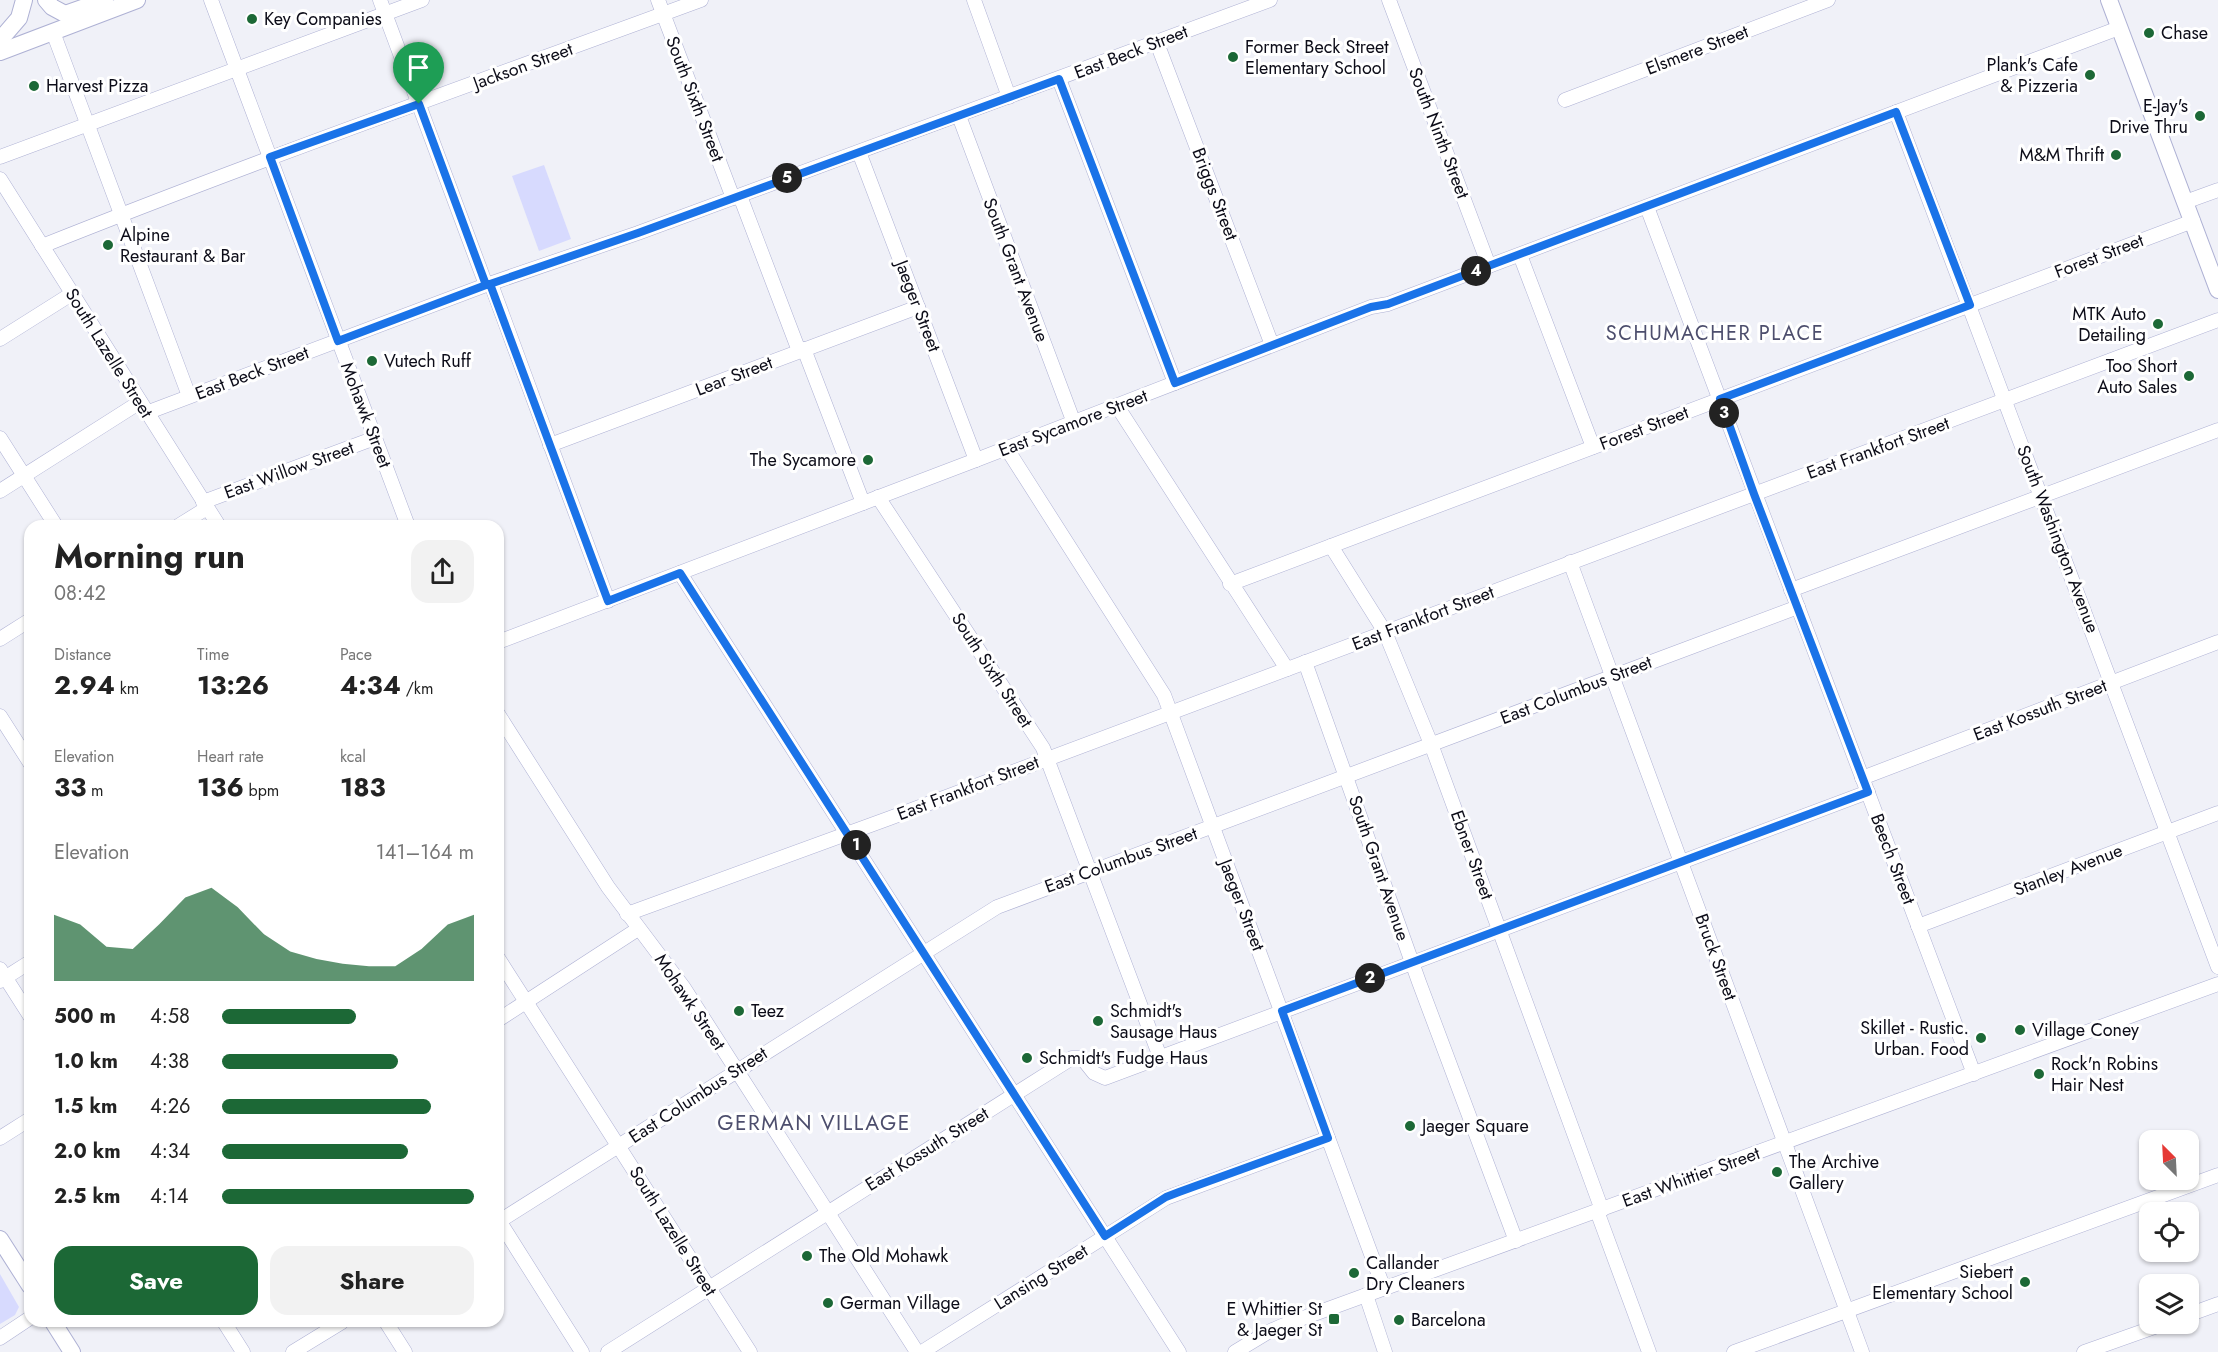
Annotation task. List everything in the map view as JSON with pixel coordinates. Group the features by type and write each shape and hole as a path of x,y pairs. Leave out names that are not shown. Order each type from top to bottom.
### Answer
{"main road":[{"path":"0,42 19,18 24,0"},
{"path":"46,0 52,7 65,14 105,0"},
{"path":"0,52 137,0"},
{"path":"2109,0 2218,290"},
{"path":"0,42 51,33"},
{"path":"0,1239 24,1277"},
{"path":"56,1327 72,1352"}],"street":[{"name":"Mohawk Street","path":"211,0 406,520"},
{"path":"0,157 237,68 383,7 422,0"},
{"name":"South Sixth Street","path":"658,0 736,197 802,350 863,503"},
{"name":"Jackson Street","path":"42,246 270,157 700,0"},
{"path":"974,0 1009,97"},
{"name":"East Beck Street","path":"0,491 143,408 189,396 488,284 628,237 1270,0"},
{"name":"South Ninth Street","path":"1389,0 1489,266"},
{"name":"Elsmere Street","path":"1565,100 1828,0"},
{"path":"383,7 608,601"},
{"name":"East Sycamore Street","path":"504,640 1007,449 1371,307 1388,304 1520,255 2119,28"},
{"path":"51,33 88,124 189,396"},
{"name":"Briggs Street","path":"1157,42 1272,345"},
{"path":"1059,79 1175,383"},
{"name":"South Washington Avenue","path":"1896,112 2218,967"},
{"name":"South Grant Avenue","path":"959,116 1074,423"},
{"name":"Jaeger Street","path":"860,152 976,460"},
{"name":"South Lazelle Street","path":"2,186 215,520"},
{"path":"2185,202 2218,190"},
{"name":"Beech Street","path":"1647,207 1974,1074"},
{"name":"Forest Street","path":"1230,584 2193,221"},
{"path":"1520,255 1593,447"},
{"path":"0,339 72,293"},
{"name":"Lear Street","path":"550,445 918,308"},
{"name":"East Frankfort Street","path":"627,914 2218,320"},
{"path":"1117,406 1287,669"},
{"path":"1791,590 2218,430"},
{"path":"0,438 52,520"},
{"name":"East Willow Street","path":"186,520 205,505 375,438"},
{"name":"Jaeger Street","path":"1007,449 1164,695 1384,1289"},
{"name":"South Sixth Street","path":"878,497 1043,748 1160,1057"},
{"name":"Ebner Street","path":"1331,546 1385,632 1431,744 1649,1352"},
{"name":"Bruck Street","path":"1570,562 1613,676 1648,779 1786,1143 1862,1352"},
{"path":"680,573 1179,1352"},
{"name":"East Columbus Street","path":"504,1217 997,906 1798,607"},
{"path":"0,639 24,624"},
{"name":"East Kossuth Street","path":"1862,778 2218,642"},
{"name":"South Grant Avenue","path":"1305,662 1412,963 1516,1241"},
{"path":"0,716 24,754"},
{"name":"Mohawk Street","path":"504,723 627,914 684,988 916,1352"},
{"name":"East Kossuth Street","path":"608,1352 1072,1058 1082,1058 1094,1073 1105,1078 1868,792"},
{"name":"Stanley Avenue","path":"1918,926 2218,813"},
{"path":"504,1016 638,929"},
{"path":"24,965 2,976 24,1007"},
{"name":"South Lazelle Street","path":"504,967 750,1352"},
{"name":"East Whittier Street","path":"1235,1352 1268,1332 1366,1295 2218,984"},
{"path":"0,1138 24,1123"},
{"name":"Lansing Street","path":"922,1352 1166,1197 1328,1138"},
{"path":"1734,1352 2218,1175"},
{"path":"504,1230 582,1352"},
{"path":"1366,1295 1385,1352"},
{"path":"2199,1311 2218,1304"},
{"path":"0,1338 24,1322"},
{"path":"227,1327 243,1352"},
{"path":"293,1352 334,1327"},
{"path":"389,1327 405,1352"},
{"path":"2085,1352 2139,1333"}],"shaded area":[{"path":"544,165 571,239 539,251 512,176"},
{"path":"0,1274 19,1307 15,1315 0,1324"}],"place":[{"name":"Key Companies","path":"252,19"},
{"name":"Chase","path":"2149,33"},
{"name":"Former Beck Street Elementary School","path":"1233,57"},
{"name":"Plank's Cafe & Pizzeria","path":"2090,75"},
{"name":"Harvest Pizza","path":"34,86"},
{"name":"E-Jay's Drive Thru","path":"2200,116"},
{"name":"M&M Thrift","path":"2116,155"},
{"name":"Alpine Restaurant & Bar","path":"108,245"},
{"name":"MTK Auto Detailing","path":"2158,324"},
{"name":"Vutech Ruff","path":"372,361"},
{"name":"Too Short Auto Sales","path":"2189,376"},
{"name":"The Sycamore","path":"868,460"},
{"name":"Teez","path":"739,1011"},
{"name":"Schmidt's Sausage Haus","path":"1098,1021"},
{"name":"Village Coney","path":"2020,1030"},
{"name":"Skillet - Rustic. Urban. Food","path":"1981,1038"},
{"name":"Schmidt's Fudge Haus","path":"1027,1058"},
{"name":"Rock'n Robins Hair Nest","path":"2039,1074"},
{"name":"Jaeger Square","path":"1410,1126"},
{"name":"The Archive Gallery","path":"1777,1172"},
{"name":"The Old Mohawk","path":"807,1256"},
{"name":"Callander Dry Cleaners","path":"1354,1273"},
{"name":"Siebert Elementary School","path":"2025,1282"},
{"name":"German Village","path":"828,1303"},
{"name":"E Whittier St & Jaeger St","path":"1334,1319"},
{"name":"Barcelona","path":"1399,1320"}],"district":[{"name":"SCHUMACHER PLACE","path":"1715,333"},
{"name":"GERMAN VILLAGE","path":"814,1123"}],"route":[{"path":"419,104 270,157 338,341 486,285 638,233 1059,79 1175,383 1371,307 1388,304 1896,112 1970,305 1720,399 1868,792 1282,1011 1328,1138 1166,1197 1105,1236 680,573 608,601 490,284 486,285 419,104"}]}
